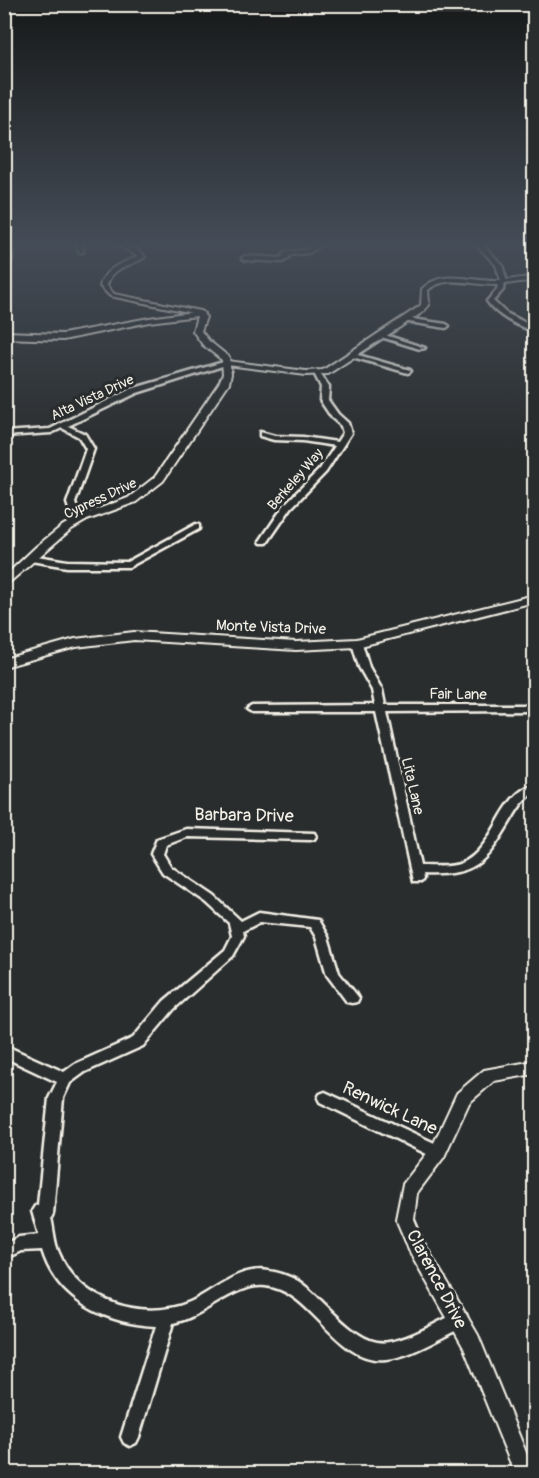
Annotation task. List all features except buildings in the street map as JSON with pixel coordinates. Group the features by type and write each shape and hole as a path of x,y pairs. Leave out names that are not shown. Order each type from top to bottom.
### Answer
{"main road":[{"path":"4,335 63,337 193,314"},
{"path":"200,314 202,317 197,331 206,343 228,363"},
{"name":"Cypress Drive","path":"4,584 50,539 83,518 132,500 159,479 224,383 228,363"},
{"name":"Monte Vista Drive","path":"4,663 75,644 134,636 296,646 357,644 534,599"}],"street":[{"path":"228,363 317,373 326,372 413,314"},
{"path":"504,314 534,329"},
{"path":"405,320 446,326"},
{"path":"380,335 422,348"},
{"path":"351,355 408,371"},
{"name":"Alta Vista Drive","path":"4,434 42,433 65,427 87,412 134,391 228,363"},
{"name":"Berkeley Way","path":"264,542 288,506 323,470 347,433 345,425 335,416 324,400 325,387 317,373"},
{"path":"65,427 82,436 90,449 71,503 83,518"},
{"path":"263,434 274,438 303,439 340,445"},
{"path":"31,558 67,564 123,565 196,527"},
{"name":"Lita Lane","path":"357,644 364,668 377,690 416,874 449,871 469,865 491,845 520,796 534,789"},
{"path":"252,709 357,711 381,708"},
{"name":"Fair Lane","path":"381,708 534,708"},
{"name":"Barbara Drive","path":"238,928 236,921 210,899 167,870 157,854 161,842 186,833 310,836"},
{"path":"352,998 333,975 322,936 314,923 259,917 238,928 238,936 230,953 169,1005 138,1042 80,1068 65,1079 56,1098 45,1214 40,1211 47,1226 48,1242 53,1258 66,1281 87,1301 101,1309 140,1317 167,1318 195,1309 237,1283 263,1277 279,1280 294,1288 360,1346 386,1352 459,1320"},
{"path":"4,1050 65,1079"},
{"name":"Clarence Drive","path":"525,1473 471,1342 417,1248 405,1219 409,1190 438,1152 463,1098 490,1076 534,1068"},
{"name":"Renwick Lane","path":"325,1098 438,1152"},
{"path":"4,1252 19,1244 48,1242"},
{"path":"130,1437 167,1318"}]}
